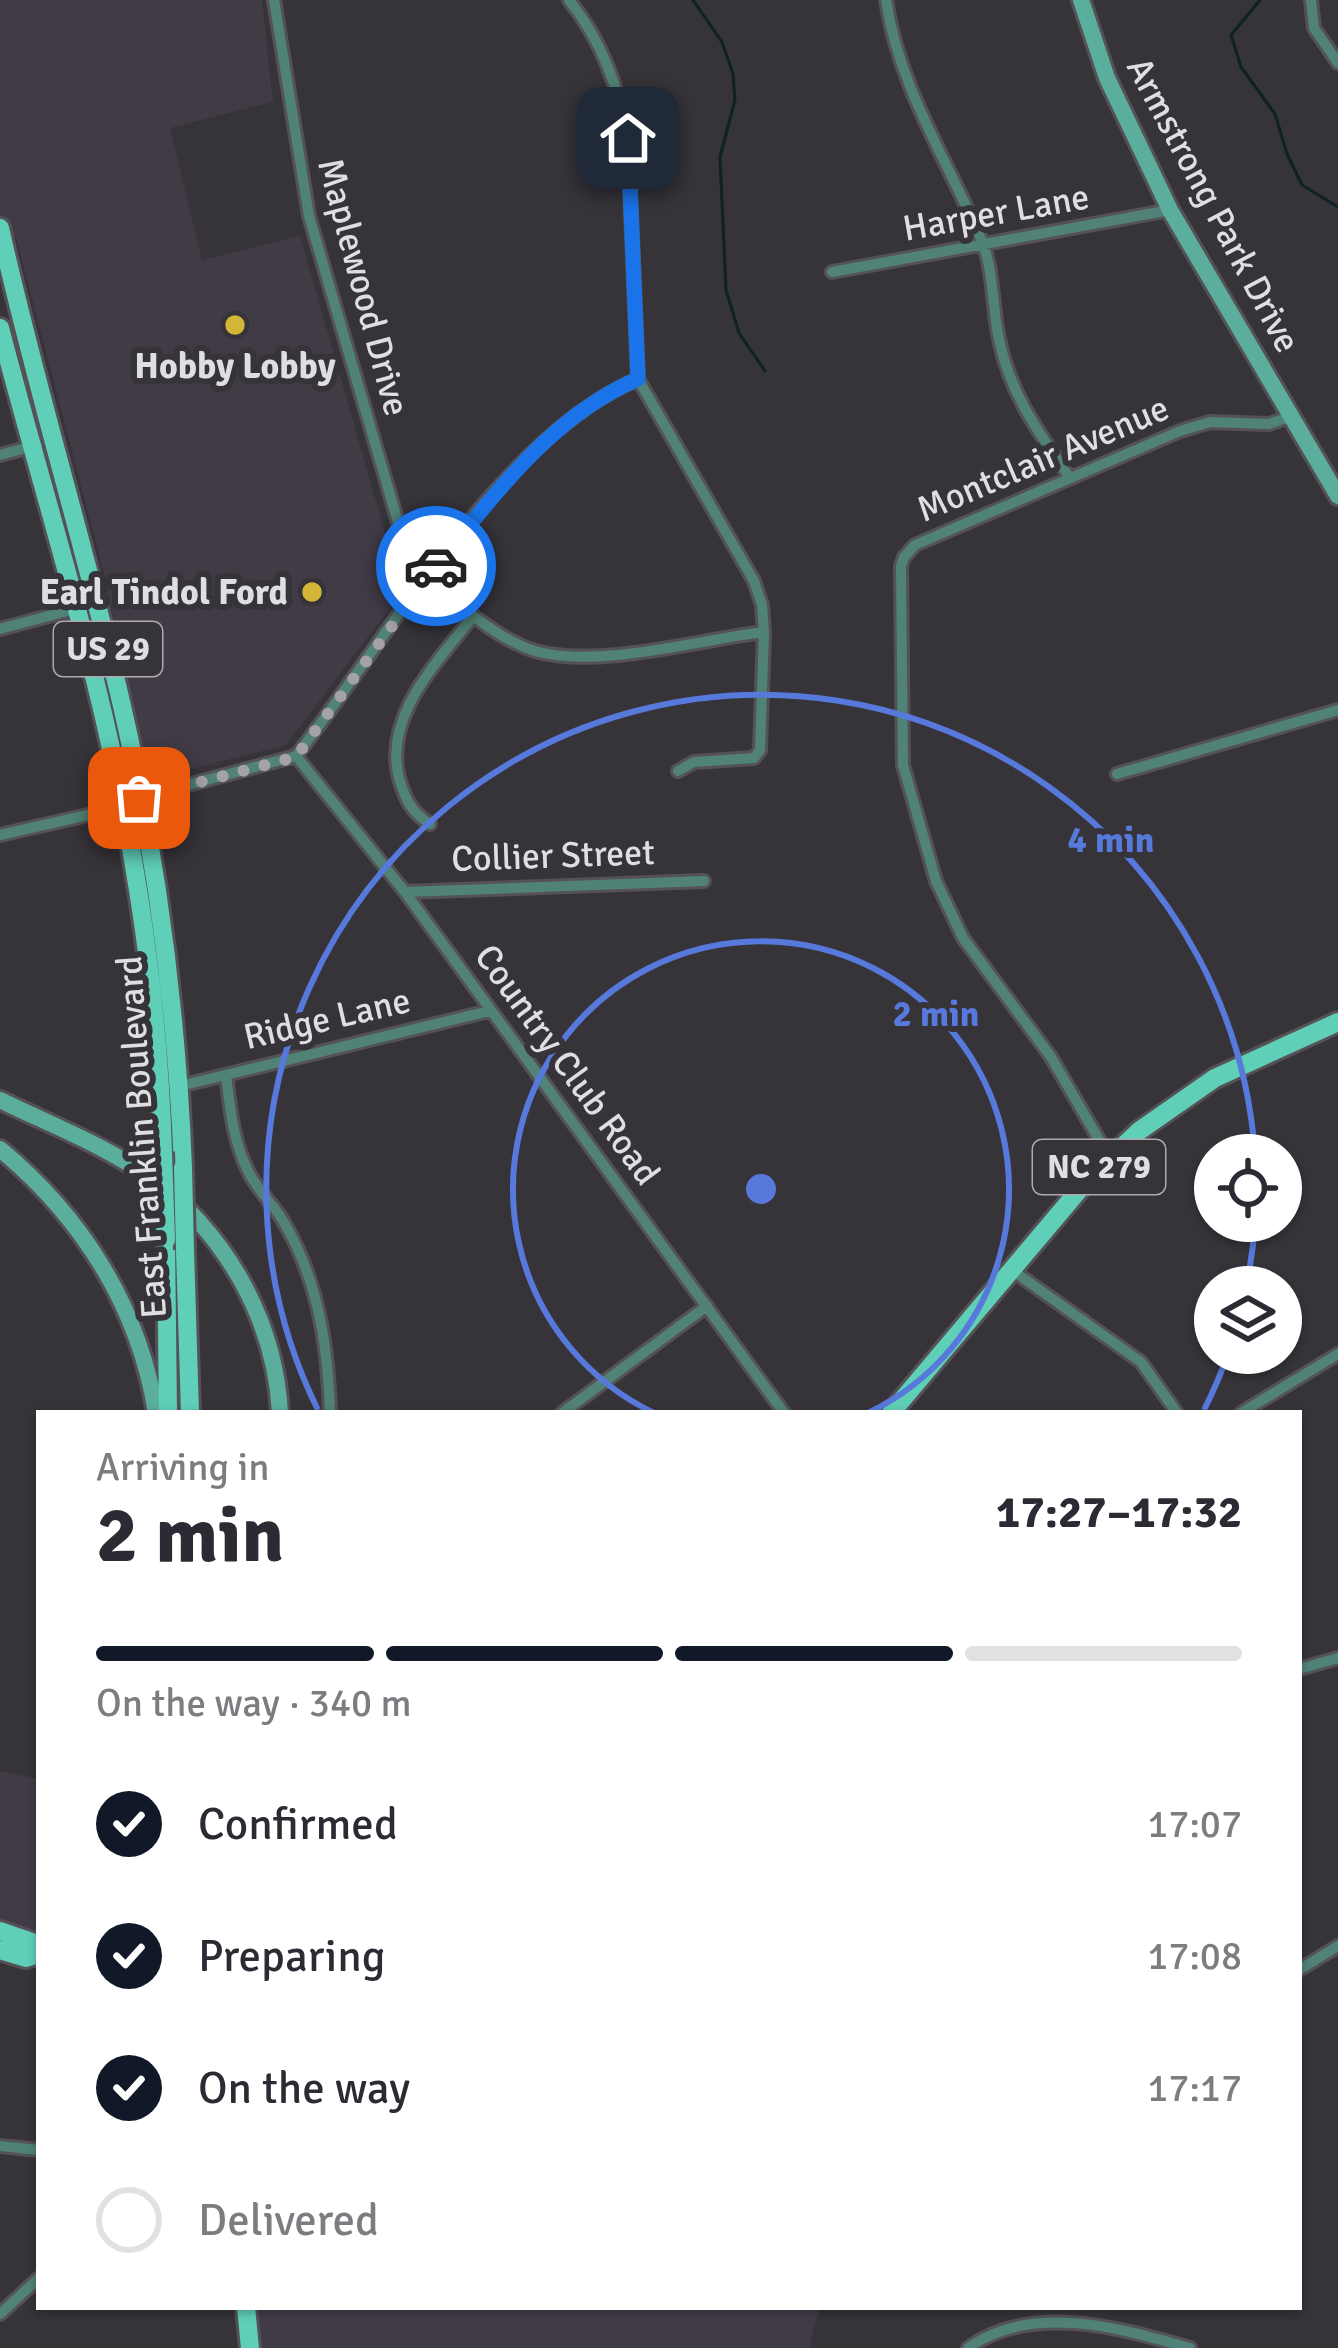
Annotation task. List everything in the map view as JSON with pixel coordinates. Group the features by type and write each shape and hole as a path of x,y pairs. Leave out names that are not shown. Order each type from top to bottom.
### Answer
{"main road":[{"name":"Armstrong Park Drive","path":"1081,0 1107,78 1170,210 1338,496"},
{"name":"East Franklin Boulevard","path":"0,228 115,678 151,979 163,1152 168,1410"},
{"name":"East Franklin Boulevard","path":"0,328 131,802 169,973 180,1086 190,1410"},
{"name":"NC 279","path":"895,1410 1108,1157 1209,1082 1338,1022"},
{"path":"0,1100 151,1179 217,1241 260,1320 276,1372 280,1410"},
{"path":"0,1149 63,1209 112,1282 141,1347 155,1410"},
{"path":"0,1930 36,1947"},
{"path":"0,1950 26,1958 36,1953"},
{"path":"246,2310 250,2348"}],"street":[{"name":"Maplewood Drive","path":"274,0 309,216 409,560 424,579"},
{"path":"569,0 603,51 628,138 638,379 754,581 762,605 760,750 754,758 694,762 678,771"},
{"path":"886,0 909,90 984,245 999,341 1013,386 1037,434 1070,478"},
{"path":"1311,0 1314,28 1338,63"},
{"name":"Harper Lane","path":"832,272 1170,210"},
{"path":"0,835 296,757 424,579 522,461 568,421 638,379"},
{"name":"Montclair Avenue","path":"1108,1157 1051,1057 948,912 905,781 901,744 904,557 928,539 1210,422 1269,424 1289,417"},
{"path":"0,455 53,442"},
{"path":"424,579 473,616 534,651 579,656 764,632"},
{"path":"0,629 75,609"},
{"path":"430,824 416,815 404,796 396,765 398,738 404,713 418,689 473,616"},
{"path":"1117,774 1338,710"},
{"name":"Country Club Road","path":"296,757 405,892 782,1410"},
{"name":"Collier Street","path":"405,892 704,880"},
{"name":"Ridge Lane","path":"180,1086 489,1011"},
{"path":"226,1075 233,1128 249,1174 286,1227 316,1297 328,1359 330,1410"},
{"path":"1012,1270 1141,1362 1175,1410"},
{"path":"566,1410 707,1306"},
{"path":"1246,1410 1338,1354"},
{"path":"1302,1668 1338,1658"},
{"path":"1302,1968 1338,1946"},
{"path":"0,2146 36,2150"},
{"path":"0,2314 36,2281"},
{"path":"968,2348 1005,2329 1054,2321 1190,2348"}],"shaded area":[{"path":"0,0 262,0 273,102 170,128 202,260 300,236 402,592 286,745 150,779 100,558 16,237 0,240"},
{"path":"0,1771 36,1778 36,1933 0,1921"},
{"path":"246,2310 819,2310 809,2348 250,2348"}],"waterway":[{"path":"693,0 722,42 733,74 735,100 720,157 726,290 739,333 765,371"},
{"path":"1260,0 1231,35 1241,67 1275,114 1302,185 1338,207"}],"way so far":[{"path":"139,798 296,757 436,566"}],"place":[{"name":"Hobby Lobby","path":"235,325"},
{"name":"Earl Tindol Ford","path":"312,592"}],"route":[{"path":"436,566 522,461 568,421 638,379 628,138"}]}
